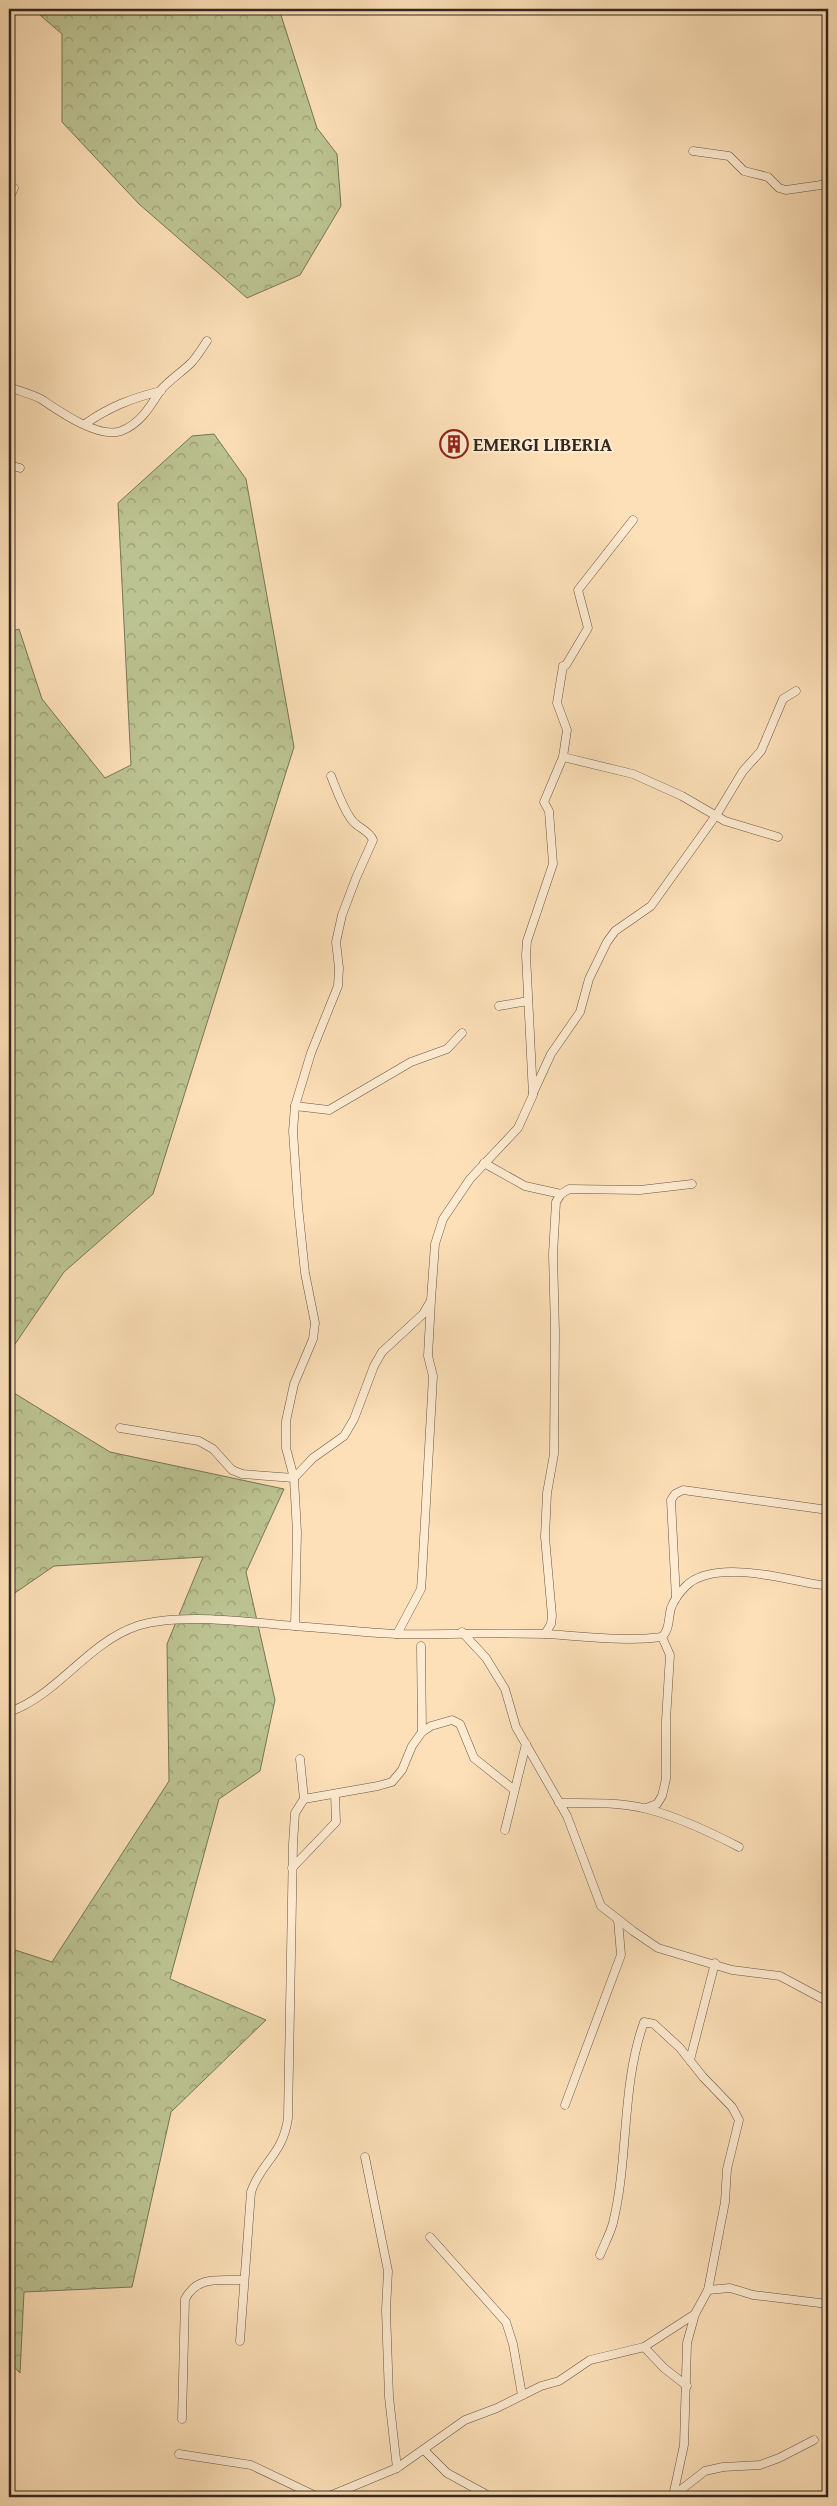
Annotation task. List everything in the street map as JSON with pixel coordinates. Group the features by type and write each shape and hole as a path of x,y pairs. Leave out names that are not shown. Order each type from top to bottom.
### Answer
{"street":[{"path":"693,151 729,156 744,171 768,177 779,188 786,190 828,184"},
{"path":"9,199 14,188"},
{"path":"9,387 35,396 85,424 108,432 120,431 142,416 156,400 160,391 193,361 207,341"},
{"path":"85,424 114,405 160,391"},
{"path":"9,465 20,468"},
{"path":"532,1095 527,941 553,864 549,811 544,802 563,758 567,730 557,703 564,666 588,628 578,590 633,520"},
{"path":"397,1634 421,1589 433,1376 428,1356 427,1314 431,1300 435,1244 443,1220 456,1198 484,1163 518,1128 551,1054 580,1012 589,979 615,930 651,906 717,814 743,771 767,740 783,699 796,691"},
{"path":"563,758 633,774 717,814 725,821 778,837"},
{"path":"295,1626 297,1532 294,1478 286,1448 286,1421 294,1384 313,1339 315,1323 305,1274 298,1206 293,1132 295,1106 310,1053 338,986 339,968 336,942 342,915 373,840 371,835 352,821 342,804 331,776"},
{"path":"499,1006 528,1001"},
{"path":"295,1106 329,1110 411,1062 447,1049 462,1033"},
{"path":"484,1163 524,1186 561,1194"},
{"path":"546,1634 551,1624 552,1616 545,1537 547,1493 554,1454 555,1332 553,1254 556,1202 561,1194 569,1189 640,1190 692,1184"},
{"path":"294,1478 313,1458 344,1436 354,1419 374,1366 382,1352 427,1314"},
{"path":"120,1428 199,1441 213,1449 232,1470 242,1474 294,1478"},
{"path":"676,1598 671,1500 675,1494 683,1490 828,1510"},
{"path":"662,1637 668,1628 671,1608 676,1598 691,1581 711,1574 750,1573 828,1585"},
{"path":"9,1712 22,1708 37,1698 112,1638 137,1626 169,1621 206,1620 397,1634 462,1632 546,1634 634,1640 662,1637"},
{"path":"462,1632 486,1658 500,1681 516,1727 559,1803 576,1838 601,1906 658,1948 748,1974 765,1973 780,1976 823,1999"},
{"path":"646,1808 657,1804 662,1796 666,1779 666,1720 670,1655 662,1637"},
{"path":"421,1646 422,1732"},
{"path":"304,1799 392,1782 402,1770 412,1746 422,1732 431,1726 452,1720 460,1724 474,1758 513,1788"},
{"path":"504,1830 513,1788 526,1744"},
{"path":"240,2341 251,2192 257,2178 281,2145 288,2118 292,1868 295,1813 304,1799 300,1759"},
{"path":"292,1868 336,1822 335,1794"},
{"path":"559,1803 607,1804 646,1808 695,1826 739,1846"},
{"path":"565,2105 621,1955 618,1920"},
{"path":"690,2060 715,1963"},
{"path":"600,2255 612,2225 617,2202 626,2109 638,2043 644,2022 654,2024 690,2060 717,2093 732,2106 739,2120 727,2169 725,2202 708,2290 695,2314 687,2343 684,2445 672,2496"},
{"path":"365,2157 388,2271 386,2310 389,2396 397,2468"},
{"path":"430,2236 506,2322 513,2344 522,2395"},
{"path":"182,2419 185,2298 191,2288 199,2282 244,2280"},
{"path":"708,2290 730,2288 753,2295 828,2304"},
{"path":"327,2497 397,2468 465,2420 541,2386 559,2381 590,2360 644,2347 695,2314"},
{"path":"644,2347 664,2368 686,2386"},
{"path":"672,2496 706,2471 723,2467 760,2465 779,2458 814,2440"},
{"path":"424,2450 447,2474 491,2497"},
{"path":"179,2454 251,2465 318,2497"}],"green space":[{"path":"33,9 279,9 317,128 337,154 341,206 300,275 247,298 139,204 62,122 62,34"},
{"path":"214,434 246,479 294,747 153,1194 64,1272 9,1353 9,632 19,629 42,699 105,778 131,765 118,503 192,436"},
{"path":"9,1390 110,1452 284,1489 246,1572 275,1700 260,1771 219,1799 170,1979 266,2020 171,2112 132,2287 24,2292 20,2373 9,2361 9,1948 52,1962 169,1781 167,1644 203,1557 54,1566 9,1597"}],"place":[{"name":"EMERGI LIBERIA","path":"454,444"}]}
